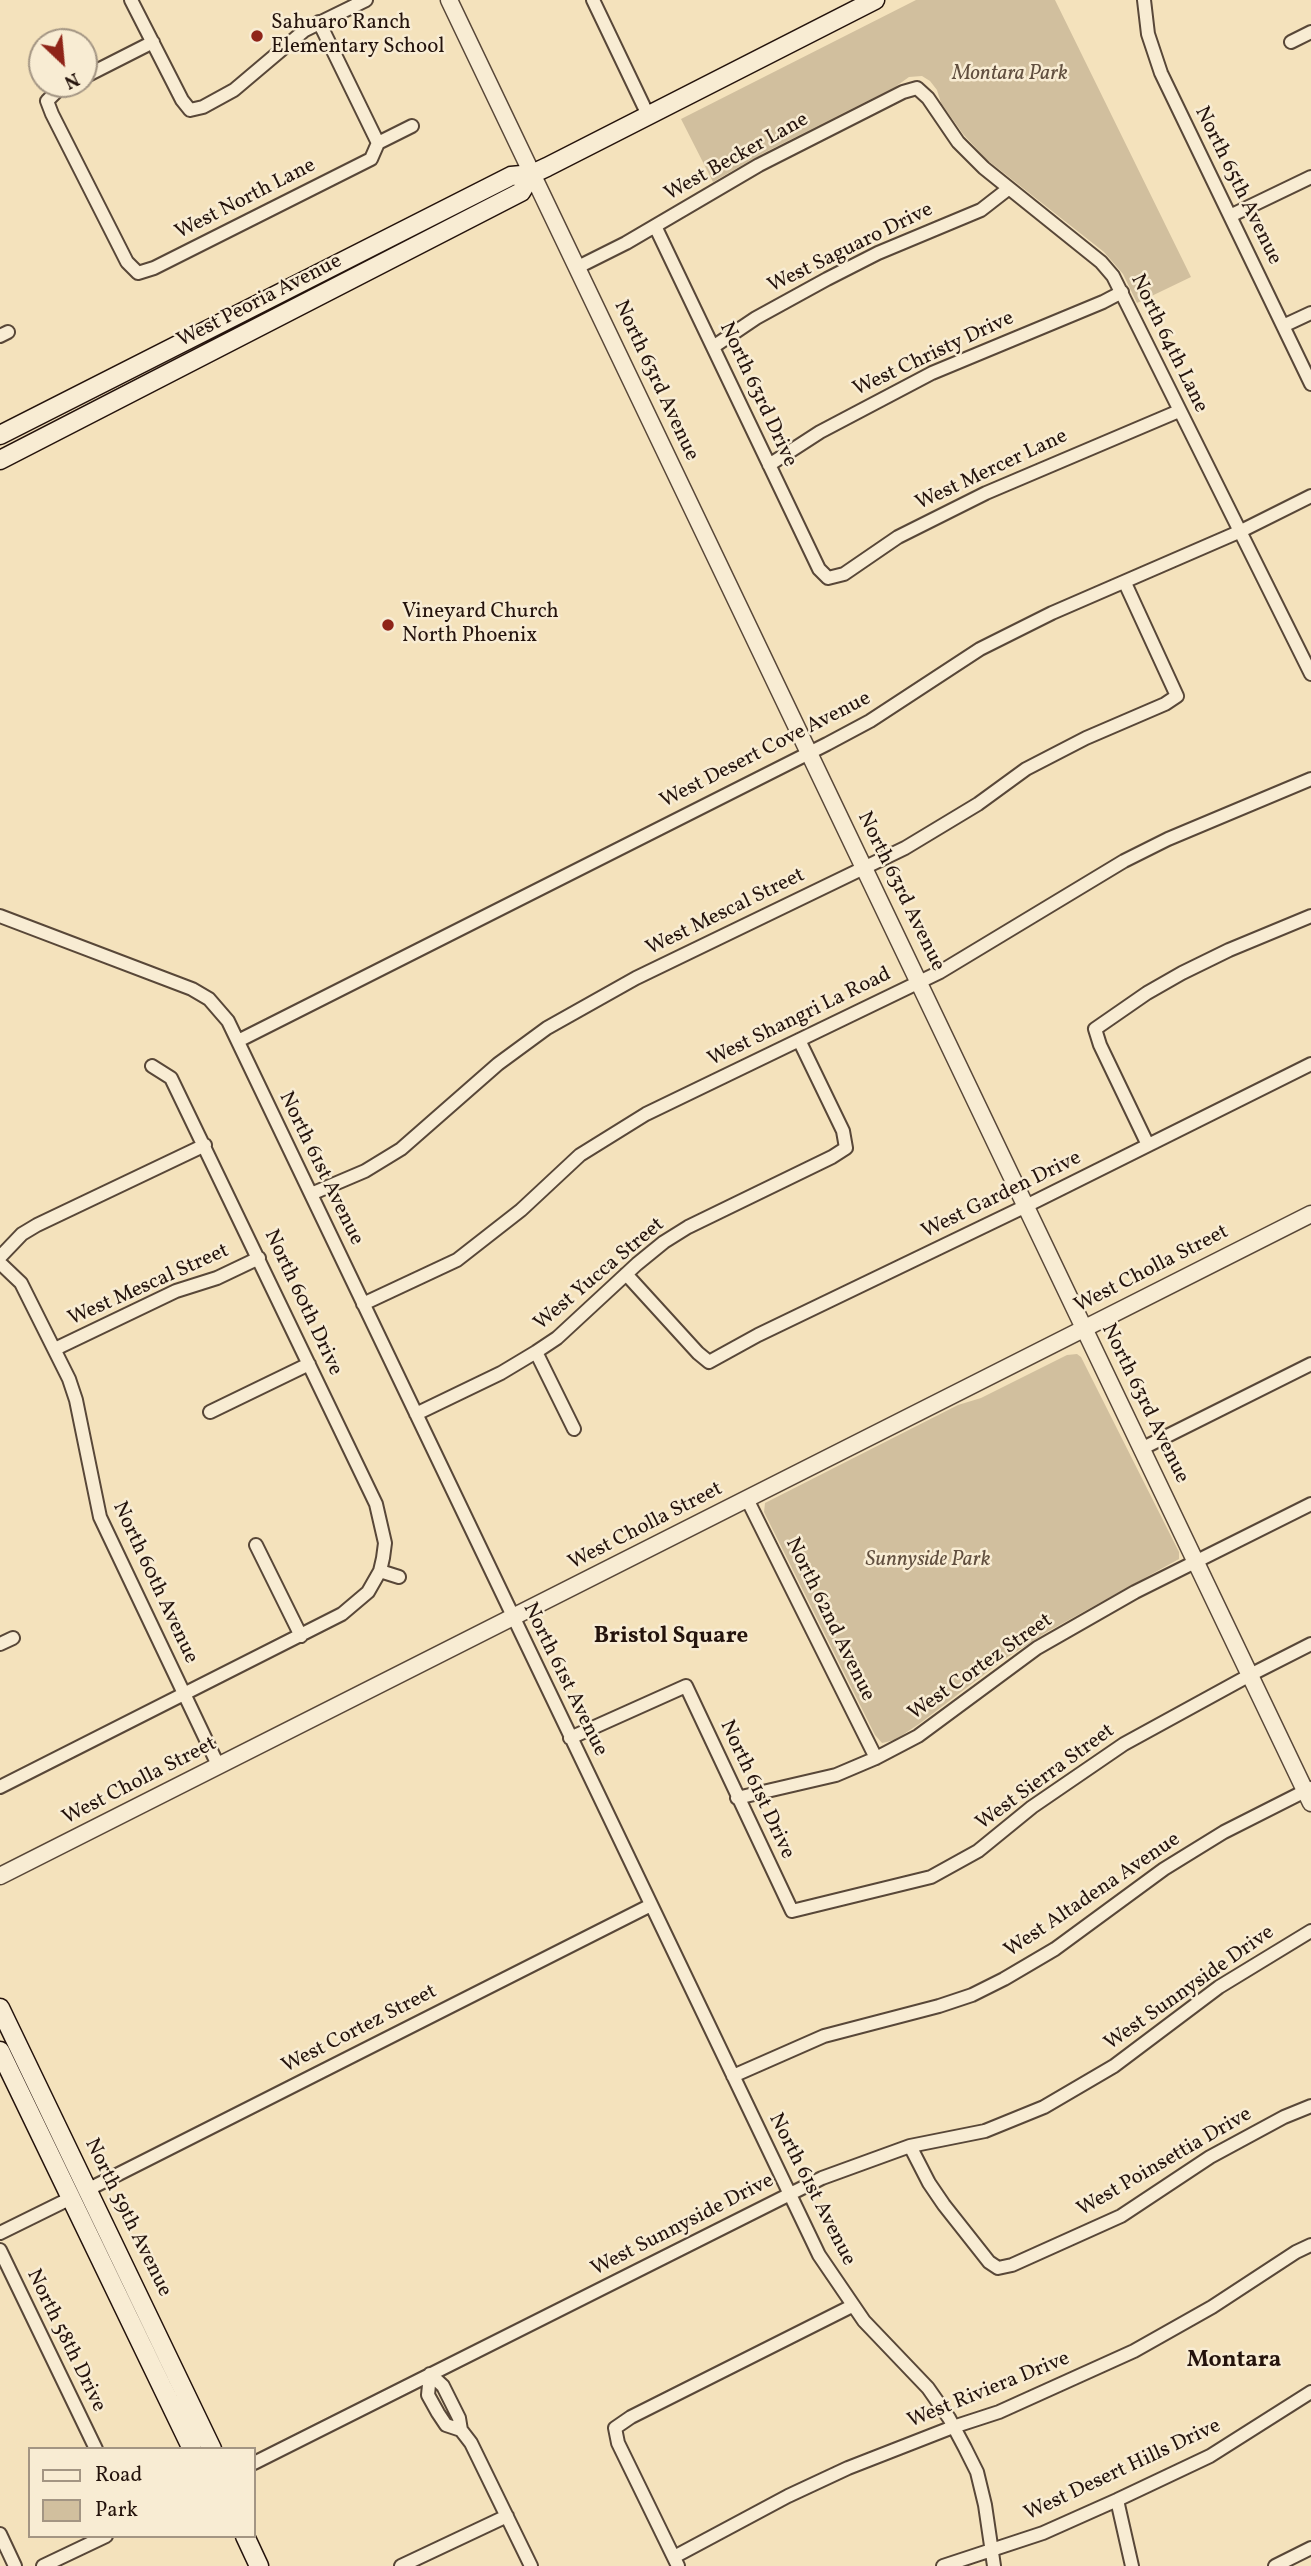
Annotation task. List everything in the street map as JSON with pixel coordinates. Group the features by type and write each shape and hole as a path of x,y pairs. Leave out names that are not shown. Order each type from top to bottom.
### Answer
{"main road":[{"name":"West Peoria Avenue","path":"0,435 511,176 532,174 874,0"},
{"name":"West Peoria Avenue","path":"0,460 521,192 532,174"},
{"path":"120,399 125,382 202,343 228,319"},
{"name":"North 59th Avenue","path":"0,2008 211,2447"},
{"name":"North 59th Avenue","path":"0,2051 190,2447"},
{"path":"246,2538 259,2566"}],"street":[{"path":"131,0 182,100 190,110 203,107 234,90 288,43 319,22 366,0"},
{"name":"North 63rd Avenue","path":"449,0 1309,1794"},
{"path":"593,0 648,115"},
{"name":"North 65th Avenue","path":"1144,0 1153,54 1311,384"},
{"path":"319,22 378,143 412,126"},
{"path":"1291,42 1311,32"},
{"path":"98,70 153,42"},
{"name":"North 64th Lane","path":"917,88 928,98 958,142 984,168 1008,190 1101,262 1122,292 1311,674"},
{"name":"West Becker Lane","path":"578,267 759,165 903,92 917,88"},
{"name":"West North Lane","path":"49,98 47,100 52,114 127,262 138,273 154,268 371,159 378,143"},
{"path":"1230,216 1311,177"},
{"name":"West Saguaro Drive","path":"713,347 756,318 827,279 878,253 981,210 1008,190"},
{"name":"North 63rd Drive","path":"655,226 818,569 828,578"},
{"name":"West Christy Drive","path":"769,465 820,432 932,373 1122,292"},
{"path":"1283,326 1311,313"},
{"name":"West Mercer Lane","path":"828,578 844,574 898,537 986,493 1180,411"},
{"name":"West Desert Cove Avenue","path":"238,1041 810,753 870,721 980,649 1052,613 1241,531 1311,496"},
{"name":"West Mescal Street","path":"311,1194 365,1171 401,1149 498,1064 547,1028 635,978 905,848 978,804 1026,769 1177,696 1125,583"},
{"name":"West Shangri La Road","path":"363,1304 457,1260 522,1210 580,1156 646,1114 920,982 987,945 1124,861 1168,839 1311,779"},
{"name":"North 61st Avenue","path":"0,916 192,989 209,999 220,1010 238,1041 819,2255 852,2306 928,2388 953,2427 976,2472 994,2566"},
{"path":"1148,1145 1100,1045 1095,1029 1181,973 1311,916"},
{"name":"West Yucca Street","path":"416,1414 501,1373 537,1352 557,1338 626,1273 664,1242 688,1227 846,1148 843,1131 799,1040"},
{"name":"West Garden Drive","path":"626,1273 709,1362 758,1335 1027,1206 1311,1064"},
{"name":"North 60th Drive","path":"152,1066 171,1078 379,1512 385,1543 380,1571"},
{"path":"0,1257 22,1234 205,1145"},
{"name":"West Cholla Street","path":"0,1876 1311,1214"},
{"name":"West Mescal Street","path":"55,1349 176,1291 217,1278 259,1258"},
{"name":"North 60th Avenue","path":"0,1263 21,1283 55,1349 76,1400 100,1517 218,1765"},
{"path":"537,1352 574,1429"},
{"path":"210,1412 309,1364"},
{"path":"1143,1448 1311,1364"},
{"name":"North 62nd Avenue","path":"747,1499 876,1758"},
{"name":"West Cortez Street","path":"737,1798 836,1774 876,1758 918,1736 1037,1648 1135,1592 1311,1504"},
{"path":"256,1545 301,1636"},
{"path":"0,1787 301,1636 355,1605 368,1592 380,1571 399,1577"},
{"path":"0,1644 13,1639"},
{"name":"West Sierra Street","path":"792,1911 931,1877 978,1851 1032,1807 1124,1744 1311,1644"},
{"name":"North 61st Drive","path":"570,1738 686,1686 792,1911"},
{"name":"West Altadena Avenue","path":"733,2076 824,2036 972,1995 1055,1949 1173,1863 1224,1832 1309,1794"},
{"name":"West Cortez Street","path":"87,2190 651,1905"},
{"name":"West Sunnyside Drive","path":"256,2462 822,2178 910,2146 985,2131 1044,2107 1114,2066 1219,1987 1311,1931"},
{"name":"West Poinsettia Drive","path":"910,2146 944,2205 982,2254 999,2268 1012,2265 1121,2216 1210,2157 1284,2117 1311,2106"},
{"path":"0,2233 71,2198"},
{"name":"West Riviera Drive","path":"676,2562 788,2496 848,2468 953,2427 999,2413 1134,2351 1311,2245"},
{"name":"North 58th Drive","path":"0,2250 95,2447"},
{"path":"676,2562 618,2443 615,2428 631,2417 852,2306"},
{"path":"430,2374 428,2395 446,2425 461,2430 471,2443 531,2566"},
{"name":"West Desert Hills Drive","path":"943,2566 1043,2533 1117,2500 1210,2456 1311,2392"},
{"path":"1117,2500 1132,2566"},
{"path":"401,2566 507,2516"},
{"path":"0,2534 16,2566"},
{"path":"43,2566 102,2538"},
{"path":"1275,2566 1311,2547"}],"green space":[{"name":"Montara Park","path":"916,0 1055,0 1191,277 1137,303 1123,274 1104,252 986,159 963,134 941,103 937,90 922,76 909,77 895,87 762,154 713,182 681,119"},
{"name":"Sunnyside Park","path":"1077,1354 1081,1357 1179,1552 1179,1559 1047,1632 1003,1660 919,1724 895,1740 882,1743 875,1735 764,1512 765,1503 958,1405 981,1398 1067,1355"}],"place":[{"name":"Sahuaro Ranch Elementary School","path":"257,36"},
{"name":"Vineyard Church North Phoenix","path":"388,625"}],"district":[{"name":"Bristol Square","path":"671,1638"},
{"name":"Montara","path":"1234,2362"}]}
